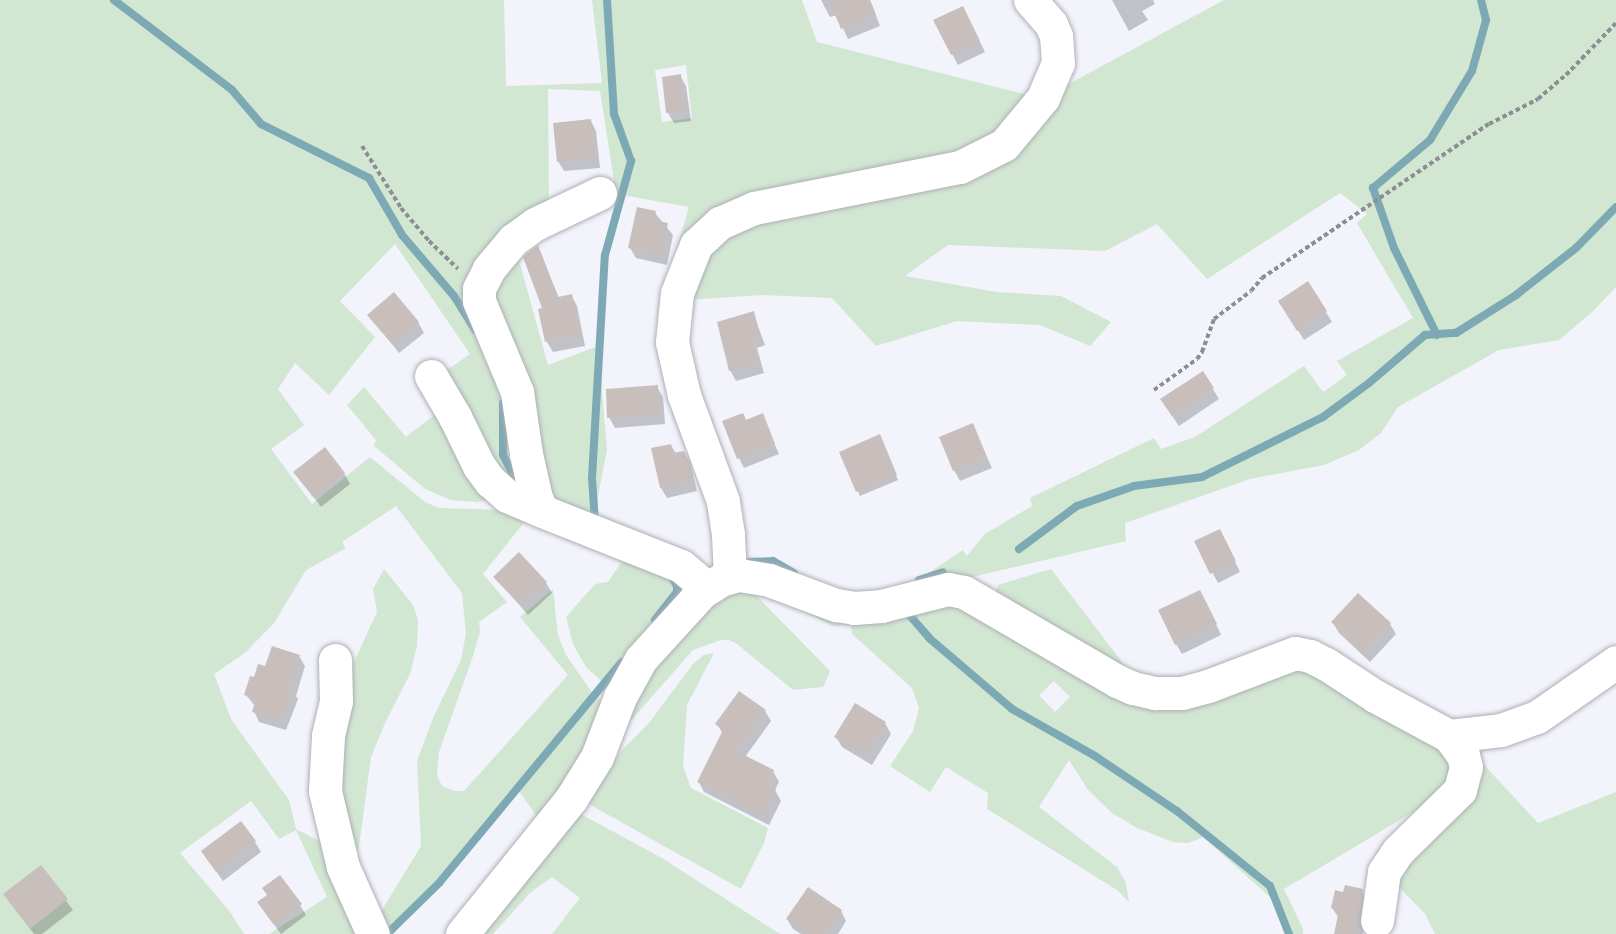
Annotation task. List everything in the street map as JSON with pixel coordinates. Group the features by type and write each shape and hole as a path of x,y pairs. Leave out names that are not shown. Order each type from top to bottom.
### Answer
{"street":[{"path":"727,580 728,534 723,501 684,395 672,342 677,293 696,245 720,223 754,208 960,167 1004,145 1043,98 1058,63 1056,36 1050,24 1030,0"},
{"path":"542,511 536,498 526,454 517,392 511,373 482,310 478,295 495,261 522,232 600,193"},
{"path":"430,376 455,417 478,466 507,496 681,566 727,580 769,580 836,605 854,608 881,606 948,590 964,592 1117,681 1133,688 1155,693 1182,693 1208,686 1295,653 1310,656 1375,696 1449,736 1462,755 1466,767 1460,790 1410,838 1392,860 1382,883 1377,921"},
{"path":"462,934 565,808 597,757 620,697 641,659 679,613 727,580"},
{"path":"335,660 336,701 328,736 325,791 343,867 371,932"},
{"path":"1449,736 1500,730 1537,717 1616,662"}],"path":[{"path":"1154,390 1197,359 1202,352 1214,319 1251,291 1262,278 1480,130 1538,99 1566,75 1616,23"},
{"path":"362,146 401,208 429,241 460,271 481,285"}],"green space":[{"path":"0,0 504,0 506,86 602,83 592,0 802,0 817,42 1032,96 1019,116 967,157 751,203 670,272 689,207 616,194 600,91 548,89 549,206 472,284 507,376 518,496 440,375 470,354 395,244 340,301 375,337 329,395 295,363 278,389 304,425 271,449 312,504 370,457 425,502 439,508 506,510 530,515 483,574 507,602 479,622 480,632 472,659 439,752 437,775 442,786 455,791 464,791 568,675 520,617 553,589 558,635 566,655 593,694 438,878 383,934 379,915 421,846 417,761 433,718 461,660 466,633 462,593 396,506 342,542 346,548 306,570 274,623 245,653 214,674 231,719 289,800 296,829 333,848 367,934 269,934 327,897 296,830 279,839 251,801 180,853 230,912 244,934 0,934","holes":["686,65 692,118 662,122 655,70"]},
{"path":"1224,0 1616,0 1616,287 1591,313 1559,340 1499,350 1398,407 1381,433 1359,450 1324,465 1250,479 1125,523 1126,541 895,595 963,550 967,556 985,534 1032,506 1030,498 1154,438 1161,449 1195,437 1304,366 1323,392 1347,375 1337,361 1413,318 1357,223 1367,214 1340,193 1207,279 1157,224 1105,251 948,245 905,276 997,292 1061,296 1111,322 1090,346 1040,325 957,321 876,346 832,298 762,295 684,300 693,267 732,225 949,176 1050,94"},
{"path":"514,242 548,365 598,346 607,450 593,521 550,502 486,280"},
{"path":"364,387 406,437 445,407 504,498 476,502 451,500 425,489 374,446 376,440 347,405"},
{"path":"625,557 687,588 610,689 586,667 573,644 566,617 595,584 608,582"},
{"path":"384,569 413,605 418,620 417,646 410,674 371,757 359,847 352,859 336,778 349,673 377,612 373,589"},
{"path":"1051,569 1135,679 995,593 998,585"},
{"path":"746,585 830,671 823,687 793,690 737,644 729,640 721,640 693,650 620,733 631,697 693,616"},
{"path":"941,596 1119,690 1295,660 1438,741 1458,773 1432,801 1284,889 1303,929 1303,934 1287,934 1289,927 1281,919 1271,898 1203,837 1188,843 1173,842 1137,828 1112,813 1088,790 1069,760 1039,807 1117,867 1126,883 1129,902 1117,890 987,809 988,793 946,767 930,792 890,766 913,731 919,708 912,688 852,634 851,625 833,626 776,598","holes":["1054,681 1070,697 1055,712 1039,695"]},
{"path":"714,653 687,705 683,766 691,788 768,828 764,843 741,889 587,803 621,751 649,723 693,664 704,655"},
{"path":"597,698 609,705 542,824 519,791"},
{"path":"1474,754 1538,823 1616,792 1616,934 1435,934 1425,914 1395,883"},
{"path":"575,811 662,858 780,934 552,934 580,898 552,877 530,893 493,934 476,934"}],"building":[{"path":"829,0 870,0 876,15 841,29"},
{"path":"963,6 980,41 951,55 933,20"},
{"path":"681,74 686,111 666,113 662,77"},
{"path":"591,119 595,158 557,162 553,123"},
{"path":"637,207 656,211 654,220 668,223 661,256 628,248"},
{"path":"538,245 558,297 572,294 580,335 545,342 538,309 542,308 523,257"},
{"path":"1308,281 1327,311 1297,331 1278,301"},
{"path":"394,292 419,322 392,344 367,315"},
{"path":"754,311 760,335 752,337 759,362 729,371 717,322"},
{"path":"1203,371 1214,388 1172,416 1160,399"},
{"path":"658,385 660,414 607,418 606,389"},
{"path":"743,413 746,420 763,413 775,444 737,459 722,421"},
{"path":"973,423 987,457 953,471 939,437"},
{"path":"880,434 897,475 856,492 839,452"},
{"path":"671,444 673,453 684,451 693,481 660,488 651,448"},
{"path":"325,447 345,473 314,498 293,472"},
{"path":"1220,529 1236,561 1210,574 1194,541"},
{"path":"519,552 547,582 521,606 493,577"},
{"path":"1200,590 1217,624 1175,645 1158,610"},
{"path":"1358,593 1391,623 1364,652 1331,622"},
{"path":"272,646 300,655 290,687 293,688 280,720 252,712 256,699 244,695 250,676 254,677 258,664 265,666"},
{"path":"739,691 766,710 736,751 774,770 767,785 776,790 763,816 697,782 723,730 715,724"},
{"path":"855,703 886,722 866,756 834,737"},
{"path":"241,821 256,841 216,872 201,851"},
{"path":"41,865 68,899 30,929 3,894"},
{"path":"280,875 302,904 274,925 257,902 267,895 262,888"},
{"path":"1345,885 1363,889 1356,934 1334,934 1339,910 1331,908 1335,890 1343,892"},
{"path":"808,887 842,910 826,934 808,934 786,919"}],"waterway":[{"path":"114,0 232,90 261,124 369,178 402,235 454,296 475,330"},
{"path":"595,522 592,478 605,255 631,161 614,114 607,0"},
{"path":"1437,335 1394,248 1373,188 1430,140 1472,71 1486,20 1481,0"},
{"path":"1019,549 1077,506 1134,486 1202,477 1323,417 1369,383 1425,335 1456,333 1516,295 1576,248 1616,207"},
{"path":"503,403 503,455 517,483 523,486"},
{"path":"749,562 773,561 794,573"},
{"path":"919,580 943,572"},
{"path":"655,620 677,592 677,586 671,576"},
{"path":"905,610 929,638 1012,709 1095,756 1177,811 1270,886 1289,934"},
{"path":"387,934 439,883 622,662"}]}
